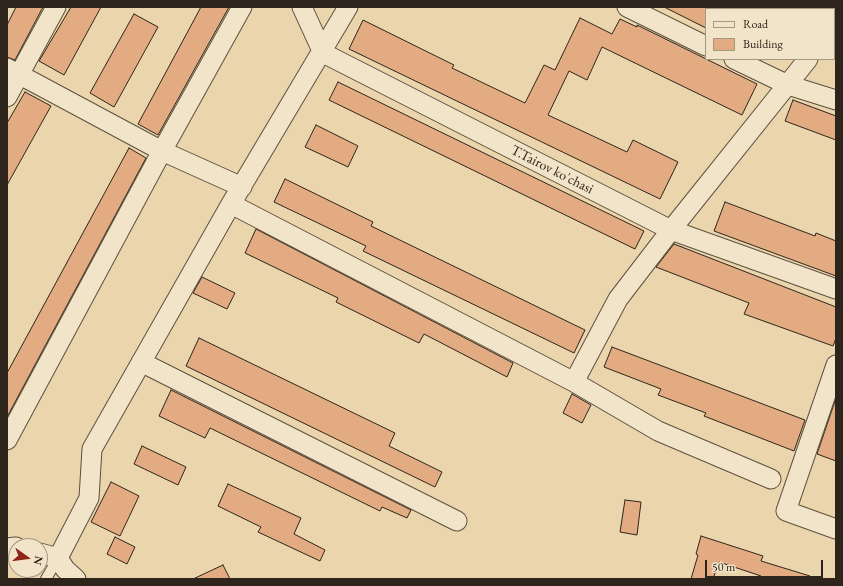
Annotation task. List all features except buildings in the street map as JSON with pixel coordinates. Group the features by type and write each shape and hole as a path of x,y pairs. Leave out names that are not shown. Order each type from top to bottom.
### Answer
{"street":[{"path":"7,97 13,72 56,7"},
{"path":"7,440 162,150 242,7"},
{"path":"302,7 323,53"},
{"path":"76,579 49,555 89,498 92,449 231,204 323,53 348,7"},
{"path":"627,7 705,46"},
{"name":"T.Tairov ko'chasi","path":"323,53 670,230 836,289"},
{"path":"736,60 788,85 836,100"},
{"path":"574,382 618,299 670,230 807,60"},
{"path":"13,72 162,150 242,187"},
{"path":"231,204 574,382 658,431 771,479"},
{"path":"141,362 457,521"},
{"path":"836,365 786,511 836,529"}],"lane":[{"path":"46,579 49,555"}]}
